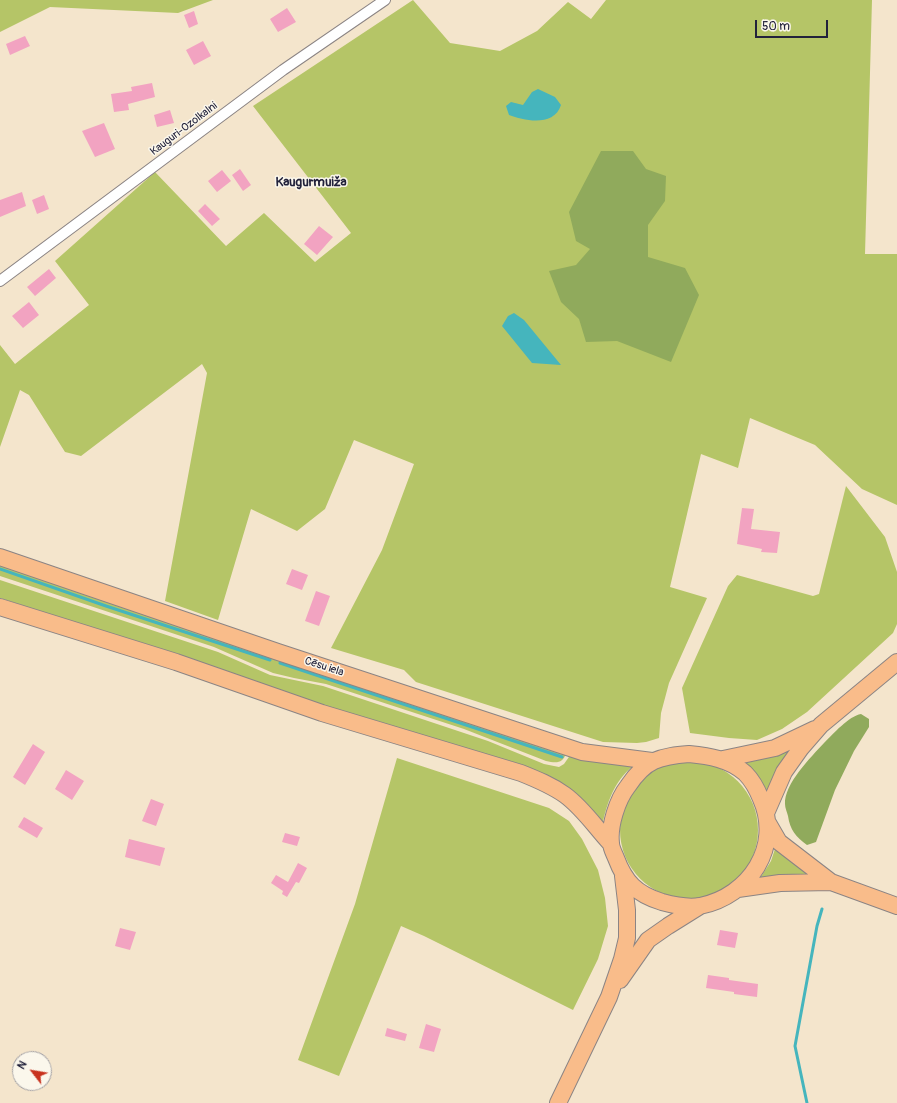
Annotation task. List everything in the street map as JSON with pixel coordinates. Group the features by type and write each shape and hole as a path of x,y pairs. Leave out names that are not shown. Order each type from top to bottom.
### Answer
{"main road":[{"name":"Cēsu iela","path":"0,558 271,650 582,752 652,761"},
{"path":"0,607 176,662 322,712 520,773 544,782 565,795 584,813 611,844 623,876 627,910 627,938 622,959 609,997 558,1103"},
{"path":"609,997 648,940 700,906 718,900 738,889 749,879 764,855 768,839 767,816 784,772 793,758 822,726 897,662"},
{"path":"611,844 613,820 622,794 635,776 652,761 669,756 689,754 723,759 775,748 822,726"},
{"path":"723,759 744,773 754,783 779,842 831,882 897,906"},
{"path":"623,876 636,889 651,898 673,905 700,906"},
{"path":"738,889 780,883 831,882"}],"street":[{"name":"Kauguri-Ozolkalni","path":"0,281 283,70 385,0"}],"green space":[{"path":"0,0 213,0 178,13 50,7 0,32"},
{"path":"413,0 450,43 500,51 537,31 568,2 591,19 606,0 872,0 865,254 897,254 897,505 862,489 815,445 750,418 738,468 701,454 670,587 707,598 669,683 661,713 659,738 637,743 603,742 416,682 404,670 331,648 382,550 414,464 354,440 325,509 297,531 251,509 218,620 165,601 207,373 202,364 81,456 65,452 29,395 20,390 0,447 0,345 15,364 89,305 55,261 155,172 226,246 264,213 315,262 351,233 253,106"},
{"path":"601,151 633,151 646,169 666,176 665,201 648,225 648,257 685,268 699,295 671,362 617,341 586,342 579,319 561,302 549,271 576,265 590,249 576,241 569,212"},
{"path":"846,486 885,537 897,572 897,624 893,633 807,712 782,729 757,740 690,733 682,688 728,586 737,575 813,596 819,594"},
{"path":"0,564 566,753 565,757 559,762 546,761 464,729 326,684 273,673 214,647 0,576"},
{"path":"0,580 218,652 270,675 323,686 488,741 544,764 559,767 564,764 571,754 633,766 621,778 612,793 602,826 575,794 362,718 0,598"},
{"path":"861,714 869,719 869,727 854,751 835,790 816,842 807,845 797,836 790,825 785,804 789,788 799,771 836,730 851,718"},
{"path":"793,747 770,789 767,790 743,759"},
{"path":"397,758 549,808 569,821 582,839 598,870 605,898 608,926 598,959 573,1010 401,926 339,1076 298,1060 355,904"},
{"path":"682,761 696,761 715,766 738,781 753,804 757,817 757,843 753,856 738,879 715,894 696,899 682,899 663,894 640,879 625,856 620,837 620,823 625,804 640,781 663,766"},
{"path":"775,849 815,875 759,880 771,861"}],"water":[{"path":"538,89 555,97 561,105 552,117 531,120 509,115 506,106 511,102 523,105 532,92"},
{"path":"514,313 524,320 561,365 532,363 502,326 508,316"}],"building":[{"path":"287,8 296,22 278,32 270,19"},
{"path":"194,11 198,24 189,28 184,15"},
{"path":"25,36 30,46 10,55 6,44"},
{"path":"203,41 211,56 194,65 186,50"},
{"path":"152,83 155,97 128,104 129,110 114,112 111,94 132,91 131,87"},
{"path":"170,110 174,123 157,127 154,115"},
{"path":"104,123 115,149 95,157 82,131"},
{"path":"240,169 251,185 243,191 232,175"},
{"path":"222,170 231,181 217,192 208,181"},
{"path":"22,192 26,206 0,217 0,200"},
{"path":"44,195 49,209 37,214 32,200"},
{"path":"205,204 220,219 212,226 198,211"},
{"path":"319,226 333,237 317,255 304,244"},
{"path":"49,269 56,278 35,296 27,287"},
{"path":"29,302 39,315 23,328 12,316"},
{"path":"742,508 754,509 751,529 780,532 777,553 761,552 762,549 737,544"},
{"path":"292,569 308,575 302,590 286,584"},
{"path":"316,591 330,596 319,626 305,621"},
{"path":"33,744 45,752 25,785 13,777"},
{"path":"66,770 84,781 72,800 55,789"},
{"path":"151,799 164,804 156,826 142,821"},
{"path":"24,817 43,828 37,838 18,827"},
{"path":"285,833 300,837 297,846 282,842"},
{"path":"129,839 165,848 160,866 125,857"},
{"path":"298,863 307,868 299,883 296,882 287,897 282,894 283,891 271,883 276,875 288,882"},
{"path":"120,928 136,932 130,950 115,946"},
{"path":"720,930 738,933 735,948 717,945"},
{"path":"708,975 729,978 729,980 758,984 757,997 706,988"},
{"path":"426,1024 441,1029 434,1052 419,1048"},
{"path":"387,1028 407,1034 405,1041 385,1036"}],"waterway":[{"path":"0,569 106,606 270,660"},
{"path":"280,663 562,757"},
{"path":"807,1103 795,1046 817,926 822,909"}],"district":[{"name":"Kaugurmuiža","path":"311,183"}]}
